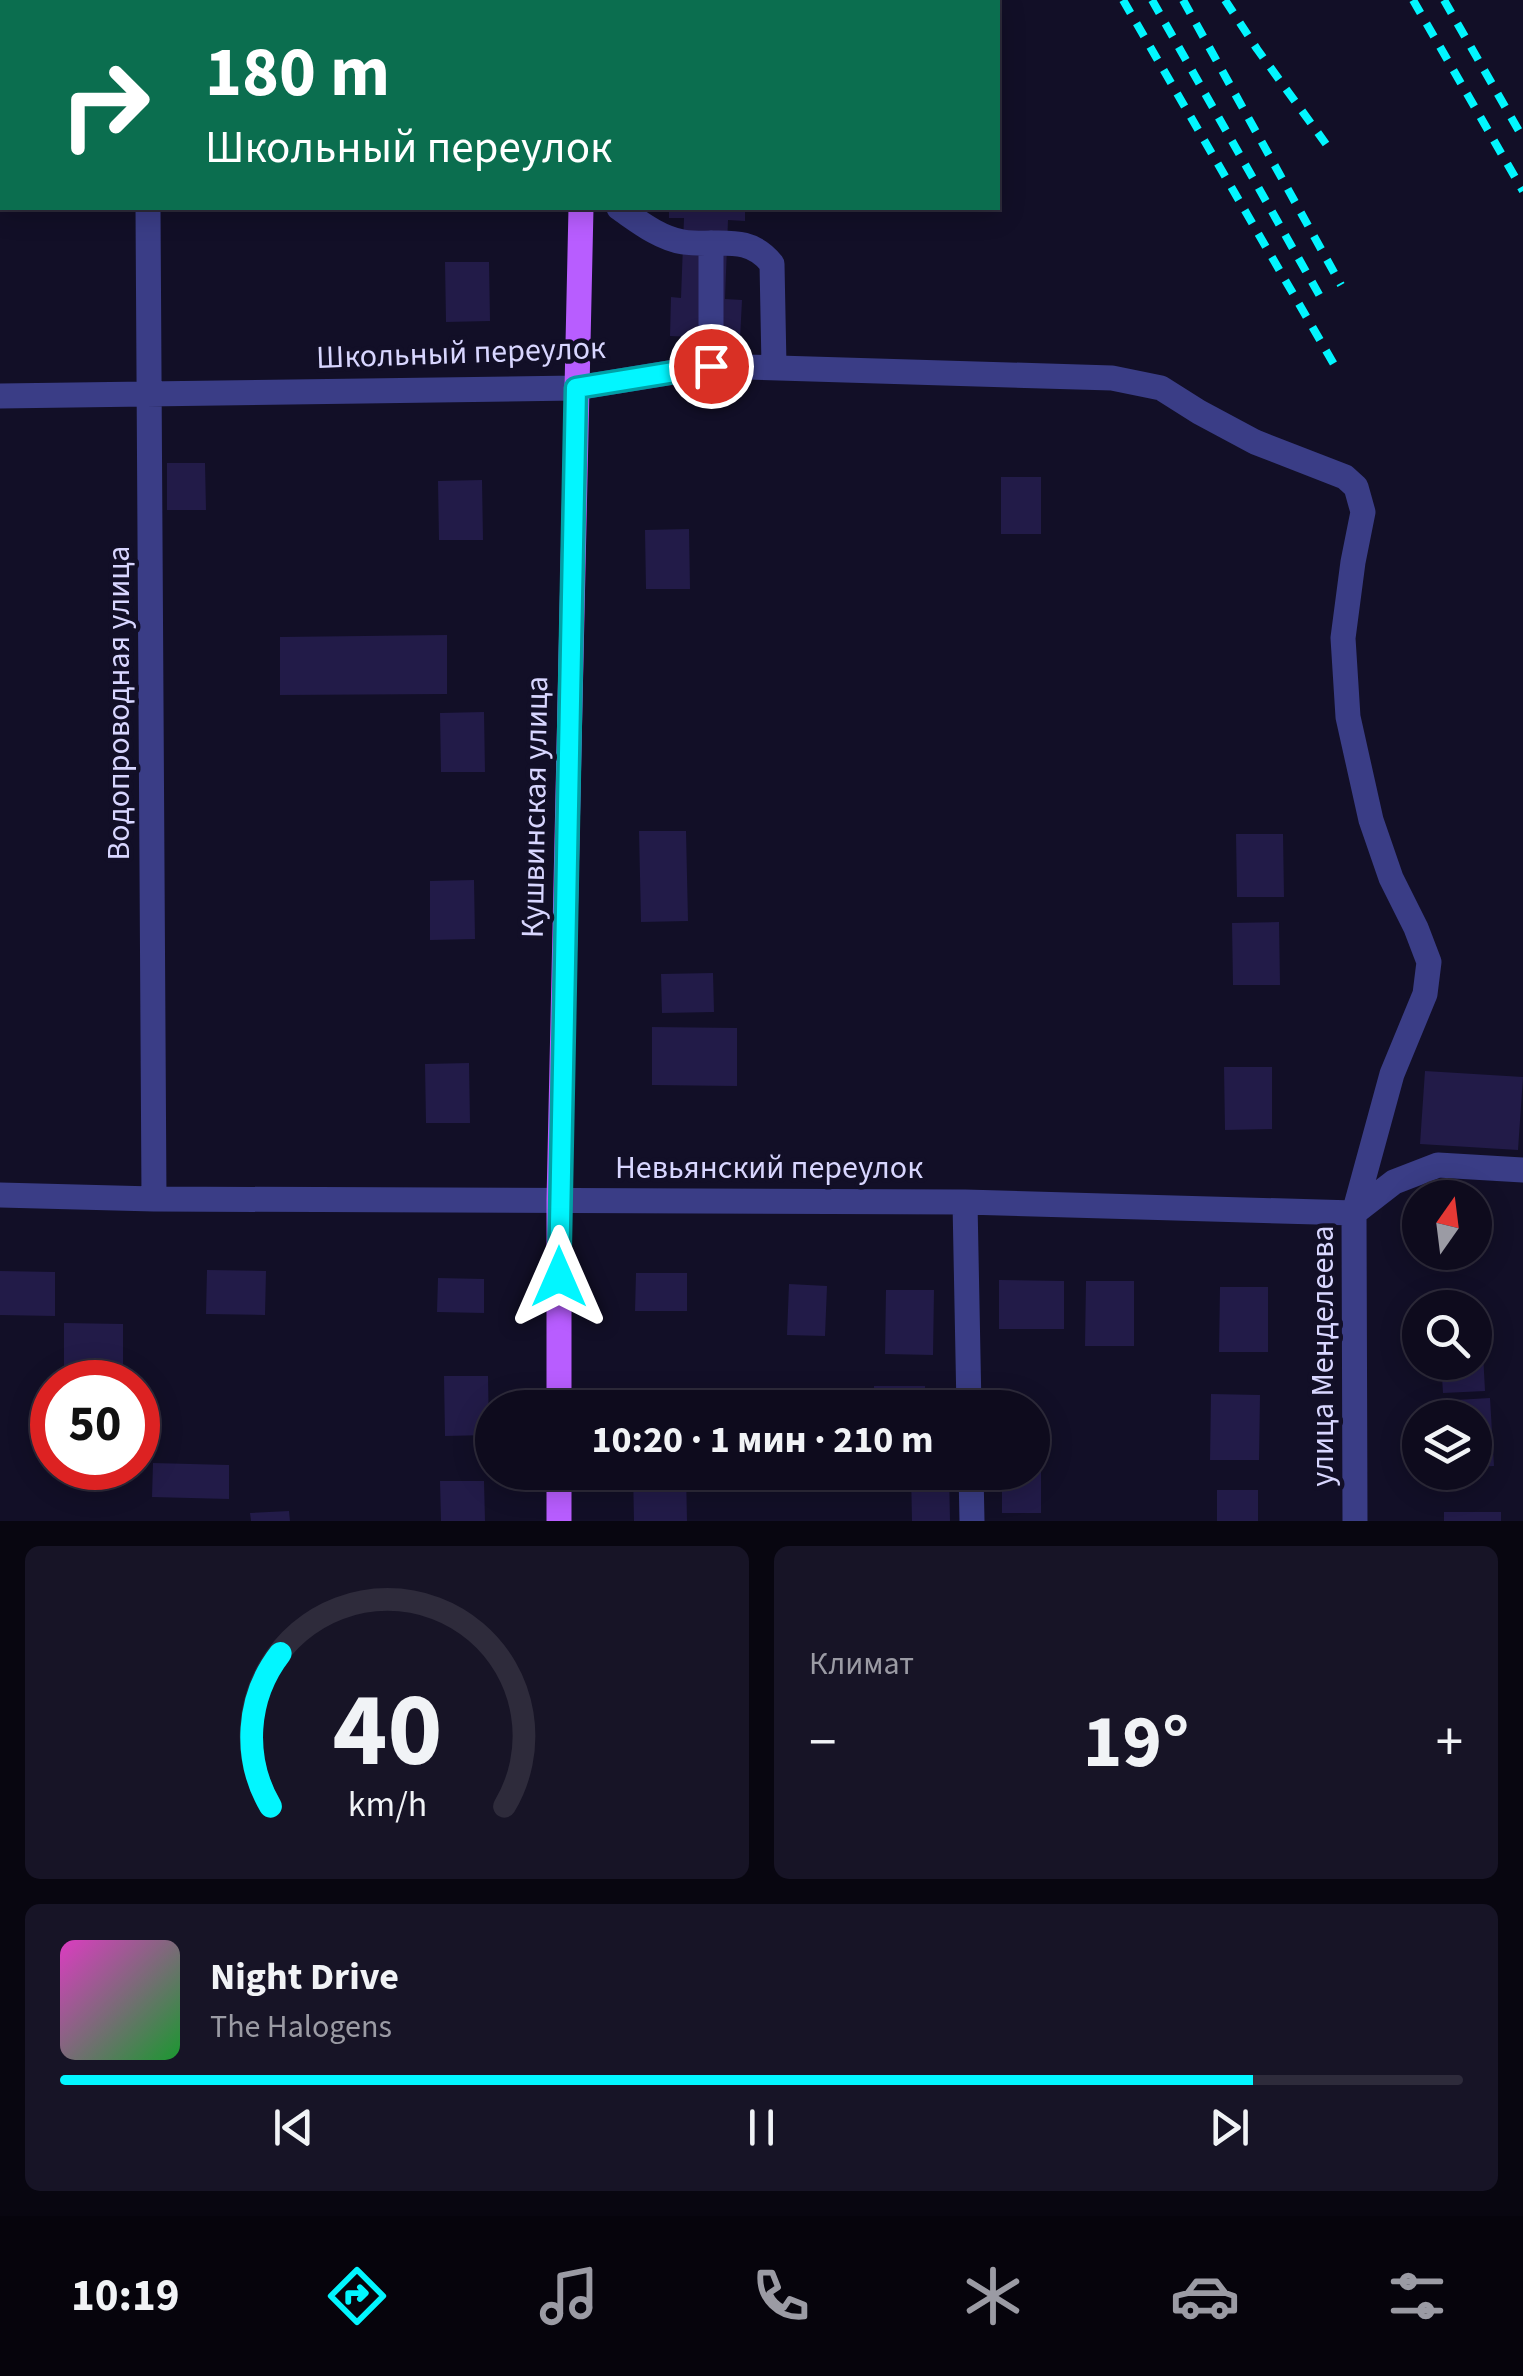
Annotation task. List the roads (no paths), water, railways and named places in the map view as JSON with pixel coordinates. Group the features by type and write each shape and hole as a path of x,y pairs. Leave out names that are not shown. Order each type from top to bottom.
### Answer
{"main road":[{"name":"Кушвинская улица","path":"559,1390 559,1200 580,210"},
{"path":"559,1490 559,1521"}],"street":[{"name":"Водопроводная улица","path":"148,210 154,1199"},
{"path":"622,210 680,242 748,244 763,253 772,264 774,366"},
{"path":"711,243 711,366"},
{"name":"Школьный переулок","path":"0,396 576,388 711,366 1112,378 1162,388 1255,442 1345,477 1356,487 1363,512 1343,638 1348,717 1376,835 1429,962"},
{"name":"улица Менделеева","path":"1356,1521 1354,1213 1392,1074 1425,994 1429,962"},
{"path":"1354,1213 1394,1182 1438,1164 1523,1170"},
{"name":"Невьянский переулок","path":"0,1195 965,1202 1354,1213"},
{"path":"965,1202 970,1390"},
{"path":"971,1490 972,1521"}],"railway":[{"path":"1123,0 1339,373"},
{"path":"1152,0 1321,298"},
{"path":"1183,0 1341,285"},
{"path":"1225,0 1326,144"},
{"path":"1413,0 1523,191"},
{"path":"1444,0 1523,138"}]}
